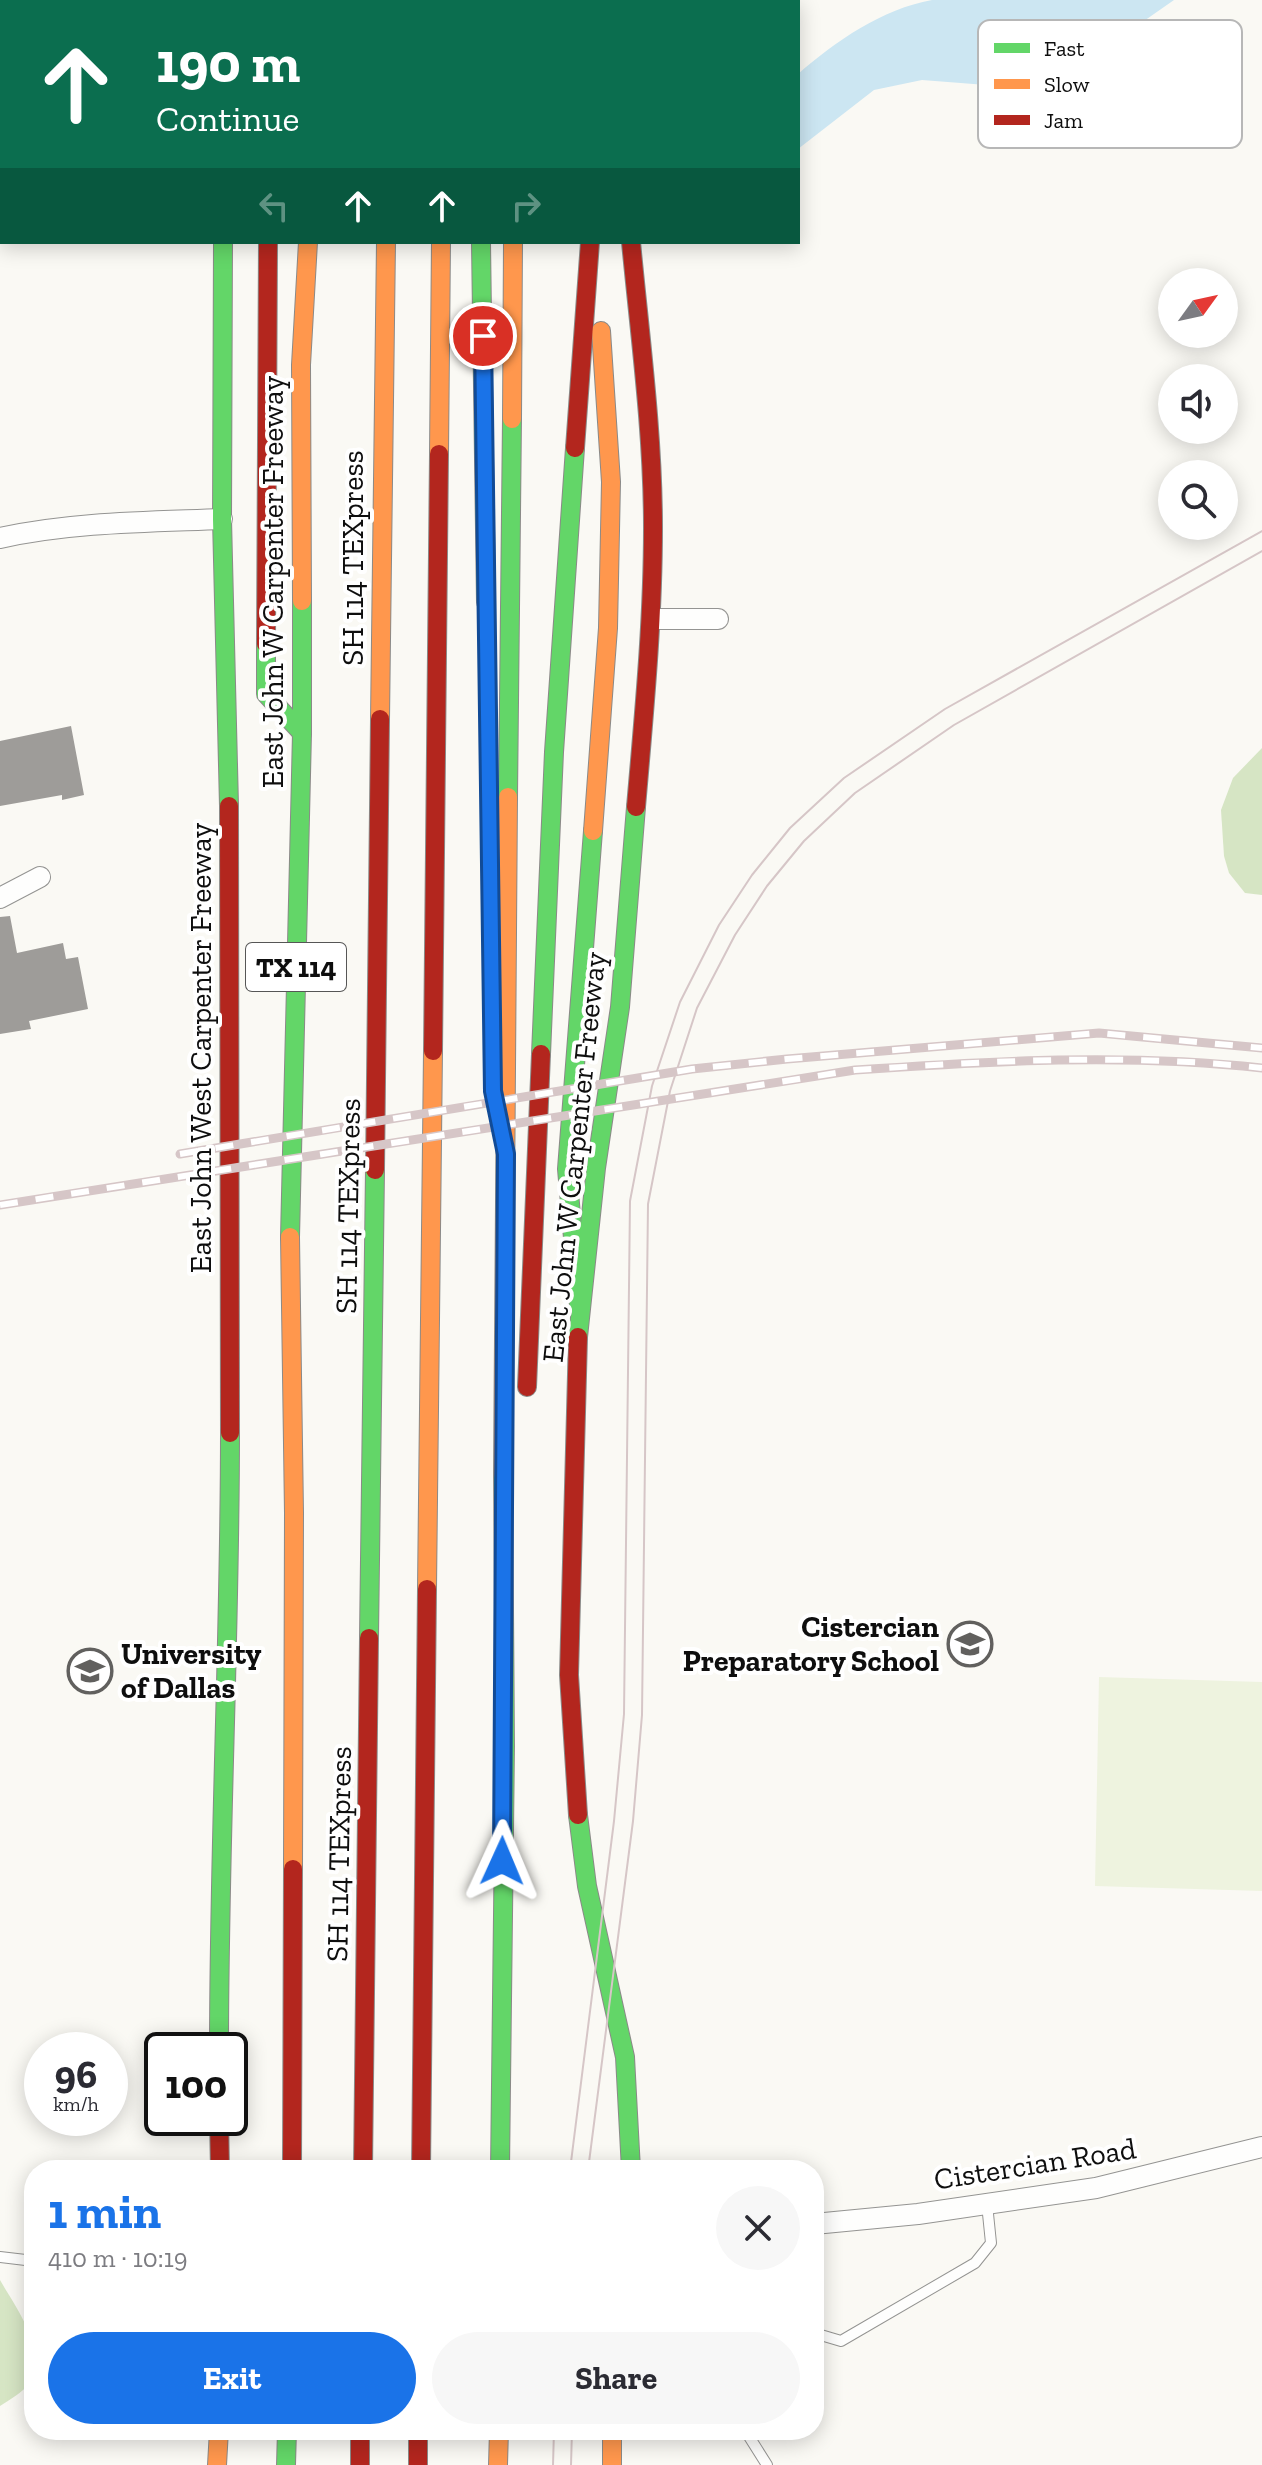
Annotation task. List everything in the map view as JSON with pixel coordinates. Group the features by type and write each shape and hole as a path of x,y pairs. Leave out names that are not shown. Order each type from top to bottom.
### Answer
{"main road":[{"name":"East John W Carpenter Freeway","path":"223,244 222,519 229,788"},
{"path":"268,244 266,694 302,733"},
{"name":"SH 114 TEXpress","path":"363,2160 386,244"},
{"path":"421,2160 441,244"},
{"path":"481,244 487,619"},
{"name":"East John W Carpenter Freeway","path":"500,2160 513,244"},
{"path":"579,1307 567,1169 608,628 611,482 606,384 591,244"},
{"path":"503,1457 526,1411 554,752 591,244"},
{"name":"East John W Carpenter Freeway","path":"630,2160 625,2057 587,1886 574,1779 569,1675 579,1307 620,1007 652,619 650,445 631,244"},
{"name":"East John W Carpenter Freeway","path":"292,2160 294,1513 290,1202 302,733 301,365 310,246"},
{"name":"East John West Carpenter Freeway","path":"219,2032 219,1871 230,1532 229,788"},
{"path":"489,792 493,1091 506,1154"},
{"path":"219,2136 220,2160"},
{"path":"217,2465 218,2440"},
{"path":"286,2465 287,2440"},
{"path":"360,2440 360,2465"},
{"path":"418,2440 418,2465"},
{"path":"498,2465 499,2440"},
{"path":"612,2440 612,2465"}],"street":[{"path":"0,538 31,531 124,523 222,519"},
{"path":"652,619 718,619"},
{"path":"0,898 40,877"},
{"name":"Cistercian Road","path":"824,2223 1096,2188 1262,2147"}],"lane":[{"path":"824,2336 841,2341 975,2263 991,2243 987,2204"},
{"path":"0,2257 24,2260"},
{"path":"751,2440 767,2465"}],"green space":[{"path":"1262,748 1262,895 1245,893 1229,873 1224,856 1221,810 1233,778"},
{"path":"1099,1677 1262,1682 1262,1891 1095,1886"},
{"path":"0,2280 24,2322 24,2389 0,2406"}],"water":[{"path":"932,0 1174,0 1145,20 978,20 978,84 922,80 874,90 800,147 800,72 860,28 913,4"}],"building":[{"path":"71,726 84,795 62,800 62,795 0,806 0,741"},
{"path":"10,916 17,953 63,943 66,959 78,957 88,1009 29,1021 31,1029 0,1034 0,917"}],"tram line":[{"path":"571,2160 614,1821 624,1714 630,1201 652,1086 680,1002 719,925 752,875 790,828 844,778 945,709 1262,531"},
{"path":"589,2160 633,1821 642,1715 648,1204 670,1091 697,1008 735,935 767,886 804,841 855,793 954,725 1262,551"},
{"path":"553,2465 554,2440"},
{"path":"571,2465 572,2440"}],"railway":[{"path":"180,1154 692,1069 787,1059 1099,1033 1262,1048"},
{"path":"0,1205 855,1070 1008,1061 1109,1060 1262,1068"}],"traffic: fast":[{"path":"223,244 222,519 229,806"},
{"path":"481,244 486,602"},
{"path":"508,797 512,419"},
{"path":"541,1054 554,752 575,448"},
{"path":"290,1237 302,733 302,601"},
{"path":"266,644 266,694 302,733"},
{"path":"578,1337 596,1168 620,1007 636,807"},
{"path":"579,1307 567,1169 593,831"},
{"path":"369,1638 375,1170"},
{"path":"219,2032 230,1433"},
{"path":"500,2160 505,1746 503,1474"},
{"path":"578,1815 587,1886 625,2057 630,2160"},
{"path":"286,2465 287,2440"}],"traffic: slow":[{"path":"302,601 301,365 308,244"},
{"path":"380,719 386,244"},
{"path":"439,454 441,244"},
{"path":"512,419 513,244"},
{"path":"593,831 608,628 611,482 601,331"},
{"path":"503,1474 508,797"},
{"path":"427,1589 433,1051"},
{"path":"290,1237 294,1513 293,1869"},
{"path":"217,2465 218,2440"},
{"path":"498,2465 499,2440"},
{"path":"612,2440 612,2465"}],"traffic: jam":[{"path":"266,644 268,244"},
{"path":"575,448 590,244"},
{"path":"631,244 648,420 653,528 650,633 636,807"},
{"path":"433,1051 439,454"},
{"path":"375,1170 380,719"},
{"path":"229,806 230,1433"},
{"path":"527,1387 541,1054"},
{"path":"578,1337 569,1675 578,1815"},
{"path":"421,2160 427,1589"},
{"path":"363,2160 369,1638"},
{"path":"292,2160 293,1869"},
{"path":"219,2136 220,2160"},
{"path":"360,2440 360,2465"},
{"path":"418,2440 418,2465"}],"place":[{"name":"Cistercian Preparatory School","path":"970,1644"},
{"name":"University of Dallas","path":"90,1671"}],"route":[{"path":"483,336 493,1091 506,1154 502,1861"}]}
